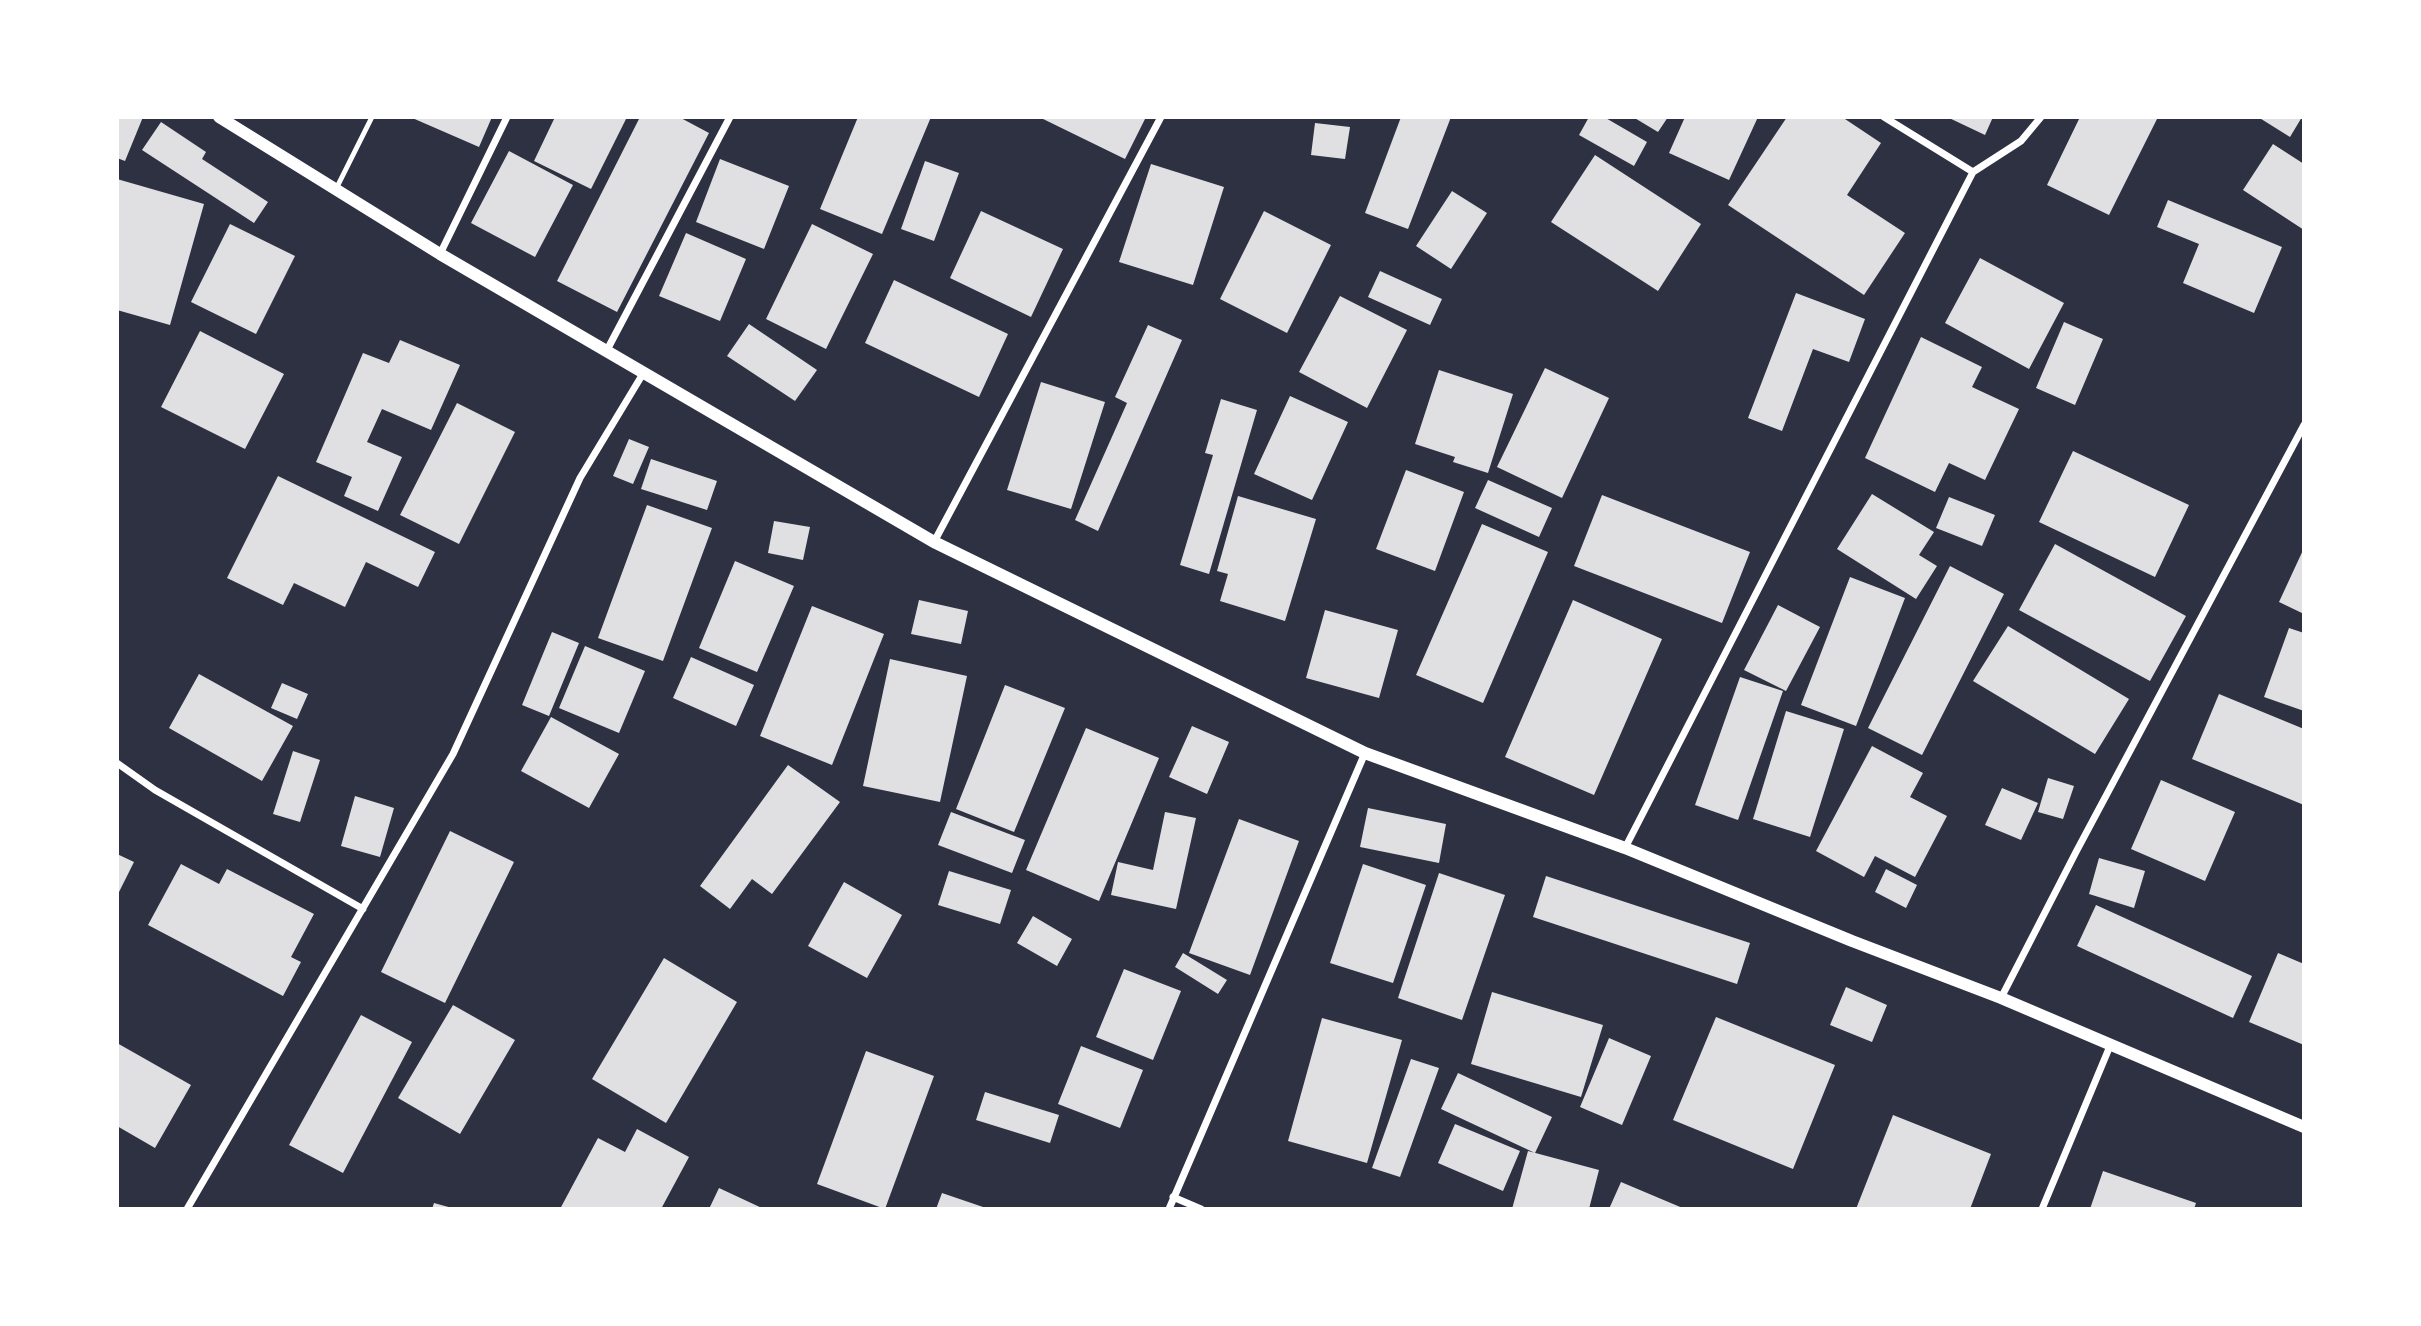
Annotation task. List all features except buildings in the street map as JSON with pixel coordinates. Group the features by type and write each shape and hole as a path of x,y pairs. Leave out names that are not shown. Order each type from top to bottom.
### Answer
{"street":[{"path":"219,117 440,254 934,542 1365,753 1625,848 1852,942 2001,998 2304,1127"},
{"path":"440,254 507,117"},
{"path":"607,350 730,117"},
{"path":"934,542 1161,117"},
{"path":"1884,117 1973,172"},
{"path":"1625,848 1973,172 2021,141 2041,117"},
{"path":"187,1209 453,754 580,478 644,372"},
{"path":"2001,998 2304,425"},
{"path":"1169,1209 1365,753"},
{"path":"117,763 155,790 363,909"},
{"path":"2042,1209 2110,1046"},
{"path":"1173,1197 1201,1209"}],"lane":[{"path":"336,189 372,117"}]}
